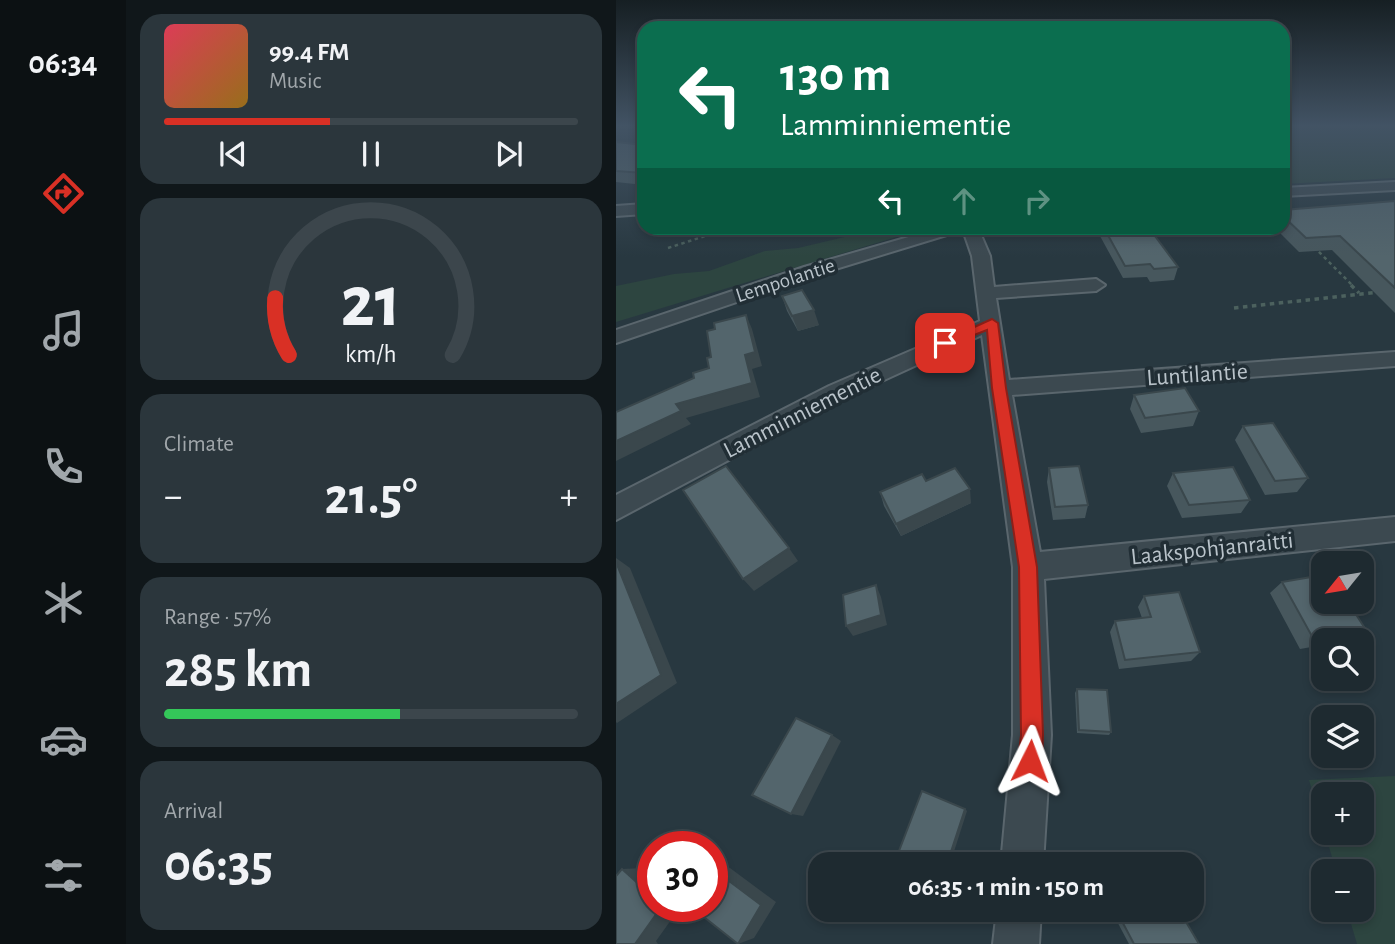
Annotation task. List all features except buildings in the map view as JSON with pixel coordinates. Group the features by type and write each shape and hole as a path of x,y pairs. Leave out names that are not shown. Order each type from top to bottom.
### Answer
{"street":[{"path":"1290,192 1395,186"},
{"path":"616,211 637,210"},
{"name":"Lempolantie","path":"616,337 810,271 932,235"},
{"path":"974,235 981,256 992,323 999,388 1028,567 1032,735 1023,852"},
{"path":"987,293 1096,285"},
{"name":"Lamminniementie","path":"616,508 837,392 992,323"},
{"name":"Luntilantie","path":"999,388 1395,359"},
{"name":"Laakspohjanraitti","path":"1028,567 1395,529"},
{"path":"1016,944 1018,922"}],"path":[{"path":"668,248 708,235"},
{"path":"1321,243 1311,244 1359,294"},
{"path":"1234,308 1383,292"}],"green space":[{"path":"1290,169 1395,169 1395,178 1290,184"},
{"path":"853,235 903,235 616,322 616,286 674,274 709,271 765,251 798,248"},
{"path":"1395,776 1395,944 1357,944 1351,922 1374,922 1374,859 1333,859 1328,845 1374,845 1374,782 1311,782 1311,787 1309,780"}],"route":[{"path":"945,343 992,323 999,388 1028,567 1032,735 1030,761"}]}
